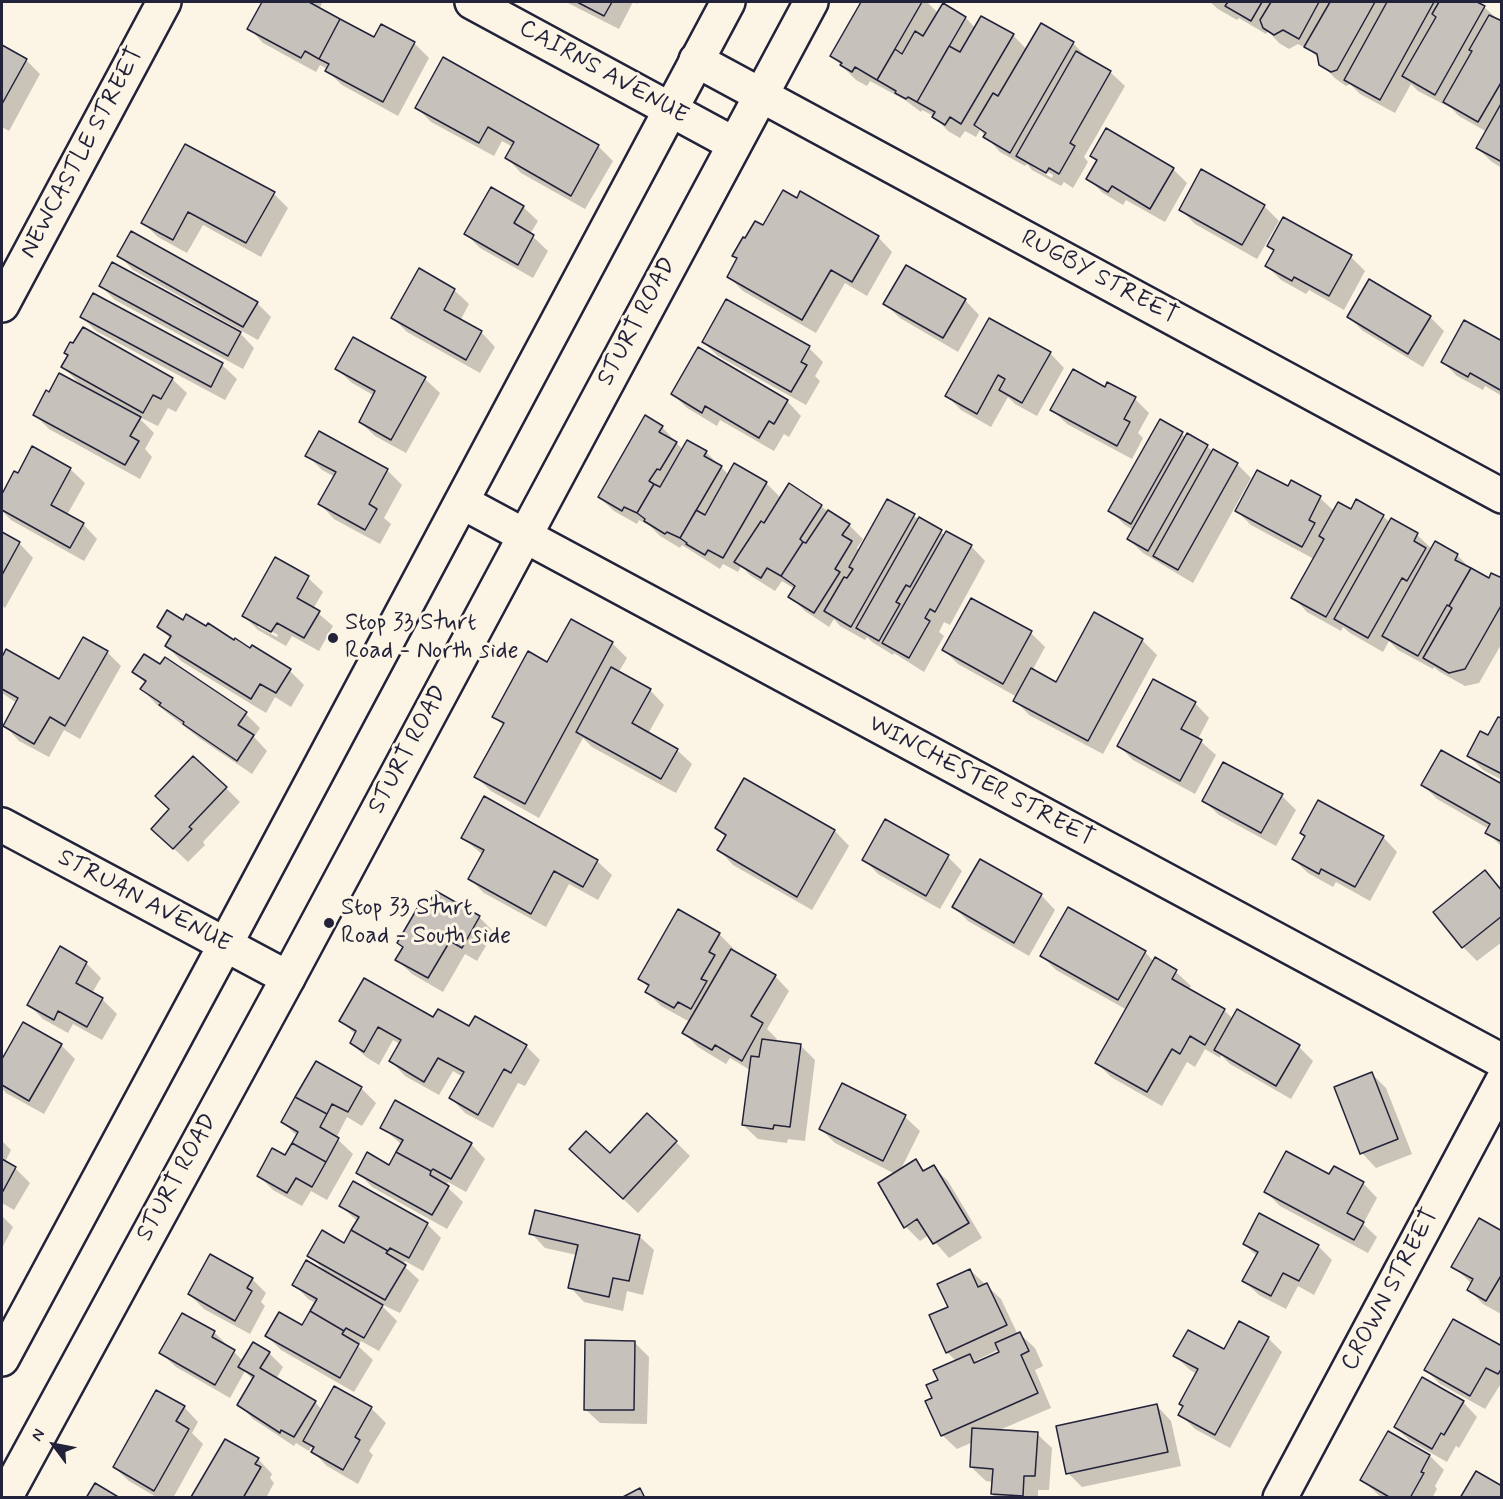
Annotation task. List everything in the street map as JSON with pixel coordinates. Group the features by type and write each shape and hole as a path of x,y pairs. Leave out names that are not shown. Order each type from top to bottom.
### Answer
{"street":[{"name":"NEWCASTLE STREET","path":"2,304 164,2"},
{"name":"CAIRNS AVENUE","path":"472,2 734,144"},
{"path":"2,1359 729,2"},
{"name":"STURT ROAD","path":"7,1481 288,978 811,2"},
{"name":"RUGBY STREET","path":"696,60 1502,496"},
{"name":"WINCHESTER STREET","path":"462,502 1502,1061"},
{"name":"STRUAN AVENUE","path":"2,825 288,978"},
{"name":"CROWN STREET","path":"1280,1497 1502,1082"}],"building":[{"path":"262,2 309,2 340,19 319,59 305,51 301,58 247,29"},
{"path":"577,2 612,2 604,16"},
{"path":"861,2 922,2 877,80 855,67 852,72 830,56"},
{"path":"1228,2 1262,2 1251,21 1225,6"},
{"path":"1271,2 1319,2 1299,39 1283,30 1274,35 1263,28 1260,20"},
{"path":"1330,2 1375,2 1337,70 1331,72 1319,65 1317,54 1304,47"},
{"path":"1387,2 1434,2 1380,100 1344,80"},
{"path":"1439,2 1477,2 1485,6 1435,95 1402,76 1436,17 1432,14"},
{"path":"943,3 966,17 917,102 908,97 906,99 877,80 895,49 902,54 915,31 923,36"},
{"path":"1489,15 1502,21 1502,81 1478,122 1443,102"},
{"path":"981,16 1014,34 961,124 950,117 945,125 932,117 935,112 917,102 949,46 960,52"},
{"path":"340,19 374,37 381,24 415,42 383,102 325,71 329,64 319,59"},
{"path":"1041,23 1074,42 1010,153 983,137 986,133 974,125 993,93 998,96"},
{"path":"2,45 27,59 2,104"},
{"path":"1076,51 1111,71 1070,143 1075,146 1059,174 1049,168 1046,173 1016,156"},
{"path":"443,57 599,145 571,196 505,158 514,142 488,127 479,143 415,108"},
{"path":"1502,102 1502,162 1476,148"},
{"path":"1106,128 1174,168 1150,209 1112,186 1108,192 1086,179 1097,160 1090,156"},
{"path":"185,144 275,192 246,243 188,212 173,240 141,223"},
{"path":"1201,169 1265,205 1242,245 1179,210"},
{"path":"491,187 524,206 514,223 534,235 518,265 464,234"},
{"path":"783,190 797,198 800,191 879,236 852,282 831,270 802,320 727,277 737,258 732,256 743,237 745,238 755,221 763,225"},
{"path":"1283,217 1352,255 1329,296 1294,277 1292,281 1265,266 1274,250 1267,246"},
{"path":"131,231 258,302 243,327 117,256"},
{"path":"112,262 241,332 228,356 99,286"},
{"path":"906,265 966,299 943,338 883,304"},
{"path":"419,268 455,289 444,310 482,331 466,360 391,318"},
{"path":"1369,279 1431,316 1408,354 1347,317"},
{"path":"93,293 223,363 211,387 80,317"},
{"path":"726,299 810,346 801,362 807,365 791,392 702,342"},
{"path":"989,318 1051,352 1022,403 999,390 1005,379 998,375 977,414 945,396"},
{"path":"1464,320 1502,341 1502,391 1470,373 1468,377 1441,362"},
{"path":"83,327 173,378 161,399 153,395 143,413 61,367 68,355 64,353 70,342 73,343"},
{"path":"353,337 426,377 391,440 359,422 375,391 335,369"},
{"path":"698,347 788,400 774,424 769,421 759,438 705,406 702,413 671,394"},
{"path":"1073,369 1105,387 1107,382 1136,397 1124,419 1130,422 1117,446 1050,410"},
{"path":"59,373 141,417 130,436 139,441 125,465 33,415 46,390 49,392"},
{"path":"645,415 663,426 659,432 677,442 660,470 657,469 649,481 654,484 637,513 624,507 622,511 598,497"},
{"path":"1160,419 1183,432 1131,524 1108,511"},
{"path":"319,431 388,469 369,504 377,509 365,530 318,504 336,472 305,456"},
{"path":"1187,433 1208,445 1148,551 1127,539"},
{"path":"687,440 707,451 704,456 722,466 680,538 667,532 665,534 644,521 645,519 637,513 654,484 660,487"},
{"path":"32,446 71,468 51,505 84,523 70,548 2,510 2,494 14,471 18,473"},
{"path":"1213,449 1238,463 1178,570 1153,556"},
{"path":"734,463 767,482 723,558 708,550 705,555 680,538 696,510 705,515"},
{"path":"1257,470 1288,486 1291,480 1321,496 1309,520 1315,523 1302,547 1235,511"},
{"path":"789,483 822,505 800,539 803,542 781,576 767,568 761,578 734,562 761,521 764,523"},
{"path":"887,499 915,514 851,627 824,611 844,577 847,578 853,569 849,567"},
{"path":"1356,499 1384,515 1326,617 1291,598 1324,539 1319,536 1338,502 1351,509"},
{"path":"828,510 850,524 842,535 852,541 835,569 840,572 814,613 788,597 795,586 781,576 803,542 806,543"},
{"path":"919,517 942,530 910,587 906,585 896,602 900,604 879,641 856,628"},
{"path":"1391,518 1418,533 1414,541 1426,548 1407,581 1402,578 1368,638 1334,619"},
{"path":"946,531 972,545 935,612 930,609 925,618 930,621 909,658 882,643"},
{"path":"2,532 20,542 2,575"},
{"path":"1435,541 1458,554 1455,560 1471,568 1418,656 1382,636"},
{"path":"275,557 309,576 297,598 320,611 304,638 277,623 271,632 242,616"},
{"path":"1471,568 1489,578 1491,573 1502,578 1502,604 1465,669 1449,673 1423,658 1452,608 1449,606"},
{"path":"971,598 1032,631 1003,684 942,650"},
{"path":"167,610 183,620 186,614 206,626 208,623 234,640 235,638 250,648 252,645 291,669 276,693 260,684 251,699 165,646 171,636 157,627"},
{"path":"1094,612 1143,639 1088,741 1013,701 1031,668 1056,682"},
{"path":"571,619 613,642 525,804 474,777 504,723 492,717 528,651 547,662"},
{"path":"83,637 108,651 65,726 50,717 34,744 3,726 18,698 2,689 2,657 6,649 59,679"},
{"path":"144,654 160,664 165,657 247,712 238,725 254,735 237,761 183,724 184,722 159,705 161,703 140,689 146,681 132,672"},
{"path":"611,667 651,689 632,723 678,749 661,779 576,732"},
{"path":"1153,679 1196,702 1181,729 1202,740 1180,781 1117,746"},
{"path":"1498,717 1502,718 1502,774 1467,756 1480,731 1488,735"},
{"path":"1441,750 1502,784 1502,842 1485,833 1490,824 1421,785"},
{"path":"193,756 227,787 189,827 192,829 173,849 151,829 169,809 155,796"},
{"path":"1223,762 1283,794 1261,833 1202,801"},
{"path":"744,778 835,830 797,897 717,850 726,835 715,828"},
{"path":"484,796 598,860 583,887 554,871 531,914 468,879 484,850 461,838"},
{"path":"1318,800 1384,836 1355,887 1321,869 1319,874 1292,859 1305,836 1300,833"},
{"path":"885,819 949,855 926,896 862,860"},
{"path":"980,859 1042,894 1014,943 952,907"},
{"path":"1485,870 1502,891 1502,916 1462,948 1433,912"},
{"path":"436,891 480,916 462,948 450,941 428,978 395,960 403,947 397,943 422,900 428,904"},
{"path":"1068,907 1146,951 1118,1000 1040,956"},
{"path":"678,909 720,933 709,952 715,955 701,979 707,981 691,1009 678,1002 674,1008 645,992 649,985 638,979"},
{"path":"60,946 87,962 76,983 103,998 87,1027 58,1011 54,1020 27,1005"},
{"path":"731,949 776,975 751,1016 763,1023 742,1061 715,1045 712,1050 682,1033"},
{"path":"1155,957 1177,970 1172,979 1225,1009 1205,1045 1190,1036 1180,1054 1172,1049 1147,1092 1095,1063"},
{"path":"364,978 433,1017 438,1009 469,1026 475,1016 527,1045 511,1073 504,1069 478,1115 449,1098 464,1072 438,1058 424,1082 389,1061 401,1040 378,1027 364,1052 350,1043 356,1031 339,1021"},
{"path":"1237,1009 1300,1045 1276,1086 1214,1050"},
{"path":"23,1022 62,1044 29,1101 2,1085 2,1059"},
{"path":"762,1039 801,1044 790,1127 774,1125 773,1129 742,1125 751,1056 759,1057"},
{"path":"316,1061 362,1087 348,1112 332,1104 327,1114 295,1097"},
{"path":"1372,1072 1398,1139 1360,1154 1334,1087"},
{"path":"842,1083 906,1115 883,1161 819,1129"},
{"path":"295,1097 327,1114 320,1127 339,1138 326,1162 292,1143 298,1132 281,1122"},
{"path":"395,1100 472,1143 451,1179 396,1152 403,1140 380,1128"},
{"path":"647,1113 677,1141 623,1199 569,1149 586,1131 610,1153"},
{"path":"292,1143 326,1162 312,1187 296,1178 287,1193 257,1176 272,1148 285,1155"},
{"path":"1286,1151 1329,1174 1334,1166 1364,1182 1347,1213 1364,1222 1354,1240 1264,1192"},
{"path":"367,1152 389,1165 396,1152 431,1171 430,1175 449,1186 432,1215 356,1173"},
{"path":"2,1159 16,1167 2,1193"},
{"path":"916,1159 923,1171 934,1165 969,1223 933,1244 917,1219 904,1228 878,1183"},
{"path":"353,1181 428,1223 409,1258 390,1248 388,1251 351,1230 359,1217 339,1206"},
{"path":"535,1210 640,1235 629,1281 613,1278 609,1297 568,1288 578,1245 529,1234"},
{"path":"1259,1213 1319,1245 1299,1281 1283,1273 1271,1296 1242,1281 1258,1252 1243,1244"},
{"path":"1479,1218 1502,1231 1502,1274 1486,1301 1467,1290 1473,1279 1451,1267"},
{"path":"322,1230 344,1243 351,1230 388,1251 386,1253 406,1265 385,1300 307,1256"},
{"path":"210,1254 253,1278 247,1288 252,1291 235,1321 188,1294"},
{"path":"306,1260 383,1305 364,1338 346,1328 344,1331 310,1311 317,1299 292,1285"},
{"path":"970,1269 978,1287 987,1283 1007,1325 946,1353 929,1315 948,1307 937,1284"},
{"path":"310,1311 344,1331 342,1334 359,1344 340,1378 265,1336 279,1312 302,1325"},
{"path":"182,1313 215,1331 212,1337 235,1350 215,1385 159,1353"},
{"path":"1453,1319 1502,1346 1502,1368 1498,1374 1486,1368 1470,1396 1424,1370"},
{"path":"1239,1321 1269,1337 1215,1435 1178,1415 1183,1406 1179,1404 1198,1369 1173,1356 1188,1330 1224,1349"},
{"path":"1020,1332 1029,1351 1021,1355 1038,1393 941,1436 925,1401 932,1398 926,1385 938,1380 933,1370 970,1354 974,1363 999,1352 995,1343"},
{"path":"585,1340 635,1341 634,1410 584,1410"},
{"path":"253,1342 270,1352 260,1368 316,1401 294,1437 281,1430 280,1433 237,1405 254,1376 238,1367"},
{"path":"1422,1377 1464,1401 1444,1435 1441,1433 1432,1449 1394,1427"},
{"path":"334,1386 372,1407 355,1437 360,1440 343,1470 311,1452 314,1447 303,1441"},
{"path":"156,1390 185,1406 176,1421 189,1429 154,1491 113,1467"},
{"path":"1157,1404 1168,1452 1066,1474 1056,1426"},
{"path":"972,1428 1038,1432 1035,1476 1024,1476 1023,1496 991,1494 993,1469 970,1467"},
{"path":"1388,1431 1430,1455 1421,1472 1424,1473 1410,1498 1391,1498 1360,1480"},
{"path":"225,1439 259,1458 255,1464 261,1467 243,1498 191,1497"},
{"path":"1476,1471 1502,1486 1502,1498 1460,1498"},
{"path":"95,1483 120,1498 86,1498"},
{"path":"640,1488 645,1498 621,1498"}],"place":[{"name":"Stop 33 Sturt Road - North side","path":"333,638"},
{"name":"Stop 33 Sturt Road - South side","path":"329,923"}]}
